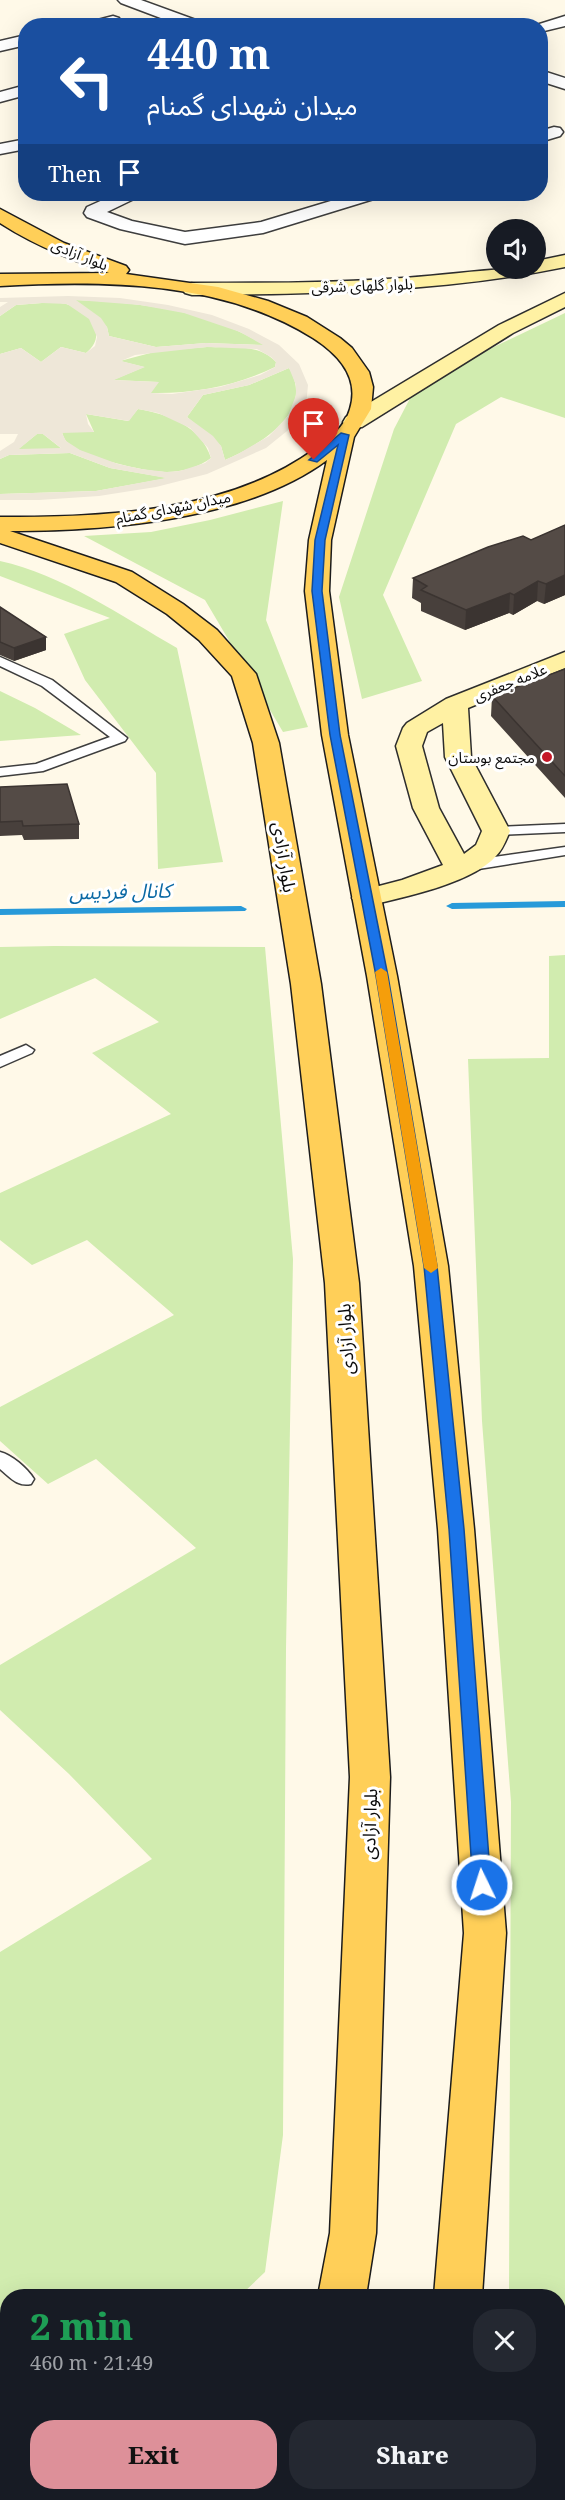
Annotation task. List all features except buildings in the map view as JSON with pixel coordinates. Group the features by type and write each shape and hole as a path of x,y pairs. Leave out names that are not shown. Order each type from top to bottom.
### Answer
{"main road":[{"name":"بلوار آزادی","path":"0,215 18,227 86,259 164,284"},
{"path":"546,265 565,261"},
{"name":"بلوار گلهای شرقی","path":"192,289 404,284 486,276"},
{"path":"0,280 73,278 164,284 245,301 309,326 340,347 358,371 363,384 361,409 349,429 320,540 317,591 335,735 382,976 430,1266 456,1529 485,1933 465,2284"},
{"path":"349,429 506,329 565,300"},
{"name":"میدان شهدای گمنام","path":"0,524 112,519 213,501 269,482 293,471 322,454 349,429"},
{"name":"بلوار آزادی","path":"0,535 124,577 175,609 208,635 244,674 266,743 306,984 342,1283 370,1778 353,2233 343,2289"},
{"name":"علامه جعفری","path":"458,867 426,808 409,746 416,728 455,704 565,659"},
{"path":"366,898 416,885 458,867 487,850 496,831 458,758 455,704"},
{"path":"325,2289 353,2233"}],"street":[{"path":"126,0 176,18"},
{"path":"548,25 565,21"},
{"path":"0,46 18,42"},
{"path":"548,78 565,84"},
{"path":"0,97 18,92"},
{"path":"0,149 18,146"},
{"path":"0,160 18,158"},
{"path":"115,201 93,213 127,225 185,238 263,227 348,201"}],"lane":[{"path":"0,661 47,683 120,738 38,768 0,772"},
{"path":"496,831 565,828"},
{"path":"458,867 565,851"},
{"path":"0,1062 26,1050"},
{"path":"0,1458 24,1479"}],"green space":[{"path":"74,300 123,303 172,310 220,323 264,345 206,343 156,347 109,336 107,327"},
{"path":"66,304 88,317 96,331 93,346 86,353 61,347 41,362 21,348 0,354 0,316 16,305"},
{"path":"565,313 565,418 501,397 456,424 383,595 422,681 362,699 339,597 394,429 418,383"},
{"path":"207,347 253,349 269,356 276,362 275,367 230,384 183,392 150,393 158,382 113,380 144,367 120,361 158,351"},
{"path":"289,368 295,384 295,399 290,413 267,436 239,454 225,460 221,446 187,417 203,395 249,385"},
{"path":"138,409 161,414 182,423 200,438 211,458 184,470 157,471 129,466 84,453 66,441 62,432 94,432 86,414 128,421"},
{"path":"37,434 43,434 62,449 17,450"},
{"path":"70,453 110,468 168,478 96,491 0,494 0,459 9,455"},
{"path":"283,501 266,620 308,727 283,732 205,600 84,536 151,532 210,520"},
{"path":"0,561 23,567 69,586 177,648 223,862 158,869 156,773 85,680 64,634 110,618 0,576"},
{"path":"0,691 35,708 81,735 0,741"},
{"path":"0,947 265,947 293,1259 286,1649 283,2135 265,2272 247,2289 0,2289 0,1952 152,1859 69,1774 0,1710 0,1665 196,1548 96,1459 48,1484 0,1441 0,1407 174,1315 87,1240 32,1265 0,1240 0,1193 171,1114 92,1053 159,1022 95,978 0,1019"},
{"path":"565,955 565,2289 509,2289 511,1802 482,1421 468,1059 549,1058 549,956"}],"shaded area":[{"path":"68,296 120,298 168,305 212,315 249,329 279,345 299,364 308,385 306,406 292,427 266,448 207,474 156,487 99,496 0,500 0,494 96,491 166,478 110,468 70,453 9,455 0,459 0,451 14,442 18,434 0,434 0,354 21,348 41,362 61,347 86,353 95,346 97,337 89,319 67,304 16,305 0,316 0,307 8,302 0,302 0,298","holes":["76,300 140,305 184,313 240,332 263,345 206,343 156,347 109,336 107,327 101,318","207,347 257,349 276,362 275,367 260,375 220,387 172,394 151,393 159,382 114,380 145,367 121,361 135,355","289,368 296,385 296,395 288,416 269,436 225,460 221,446 213,436 187,417 203,395 249,385","138,409 158,413 190,428 208,448 211,458 205,463 180,471 167,472 118,464 80,450 66,441 62,433 94,432 88,424 86,414 129,421","37,434 43,434 61,448 19,449"]}],"waterway":[{"name":"کانال فردیس","path":"452,906 565,904"},
{"name":"کانال فردیس","path":"0,912 241,909"}],"slow traffic":[{"path":"381,972 431,1268"}],"place":[{"name":"مجتمع بوستان","path":"547,757"}],"route":[{"path":"314,460 344,435 320,540 317,591 335,735 382,976 430,1266 456,1529 482,1885"}]}
